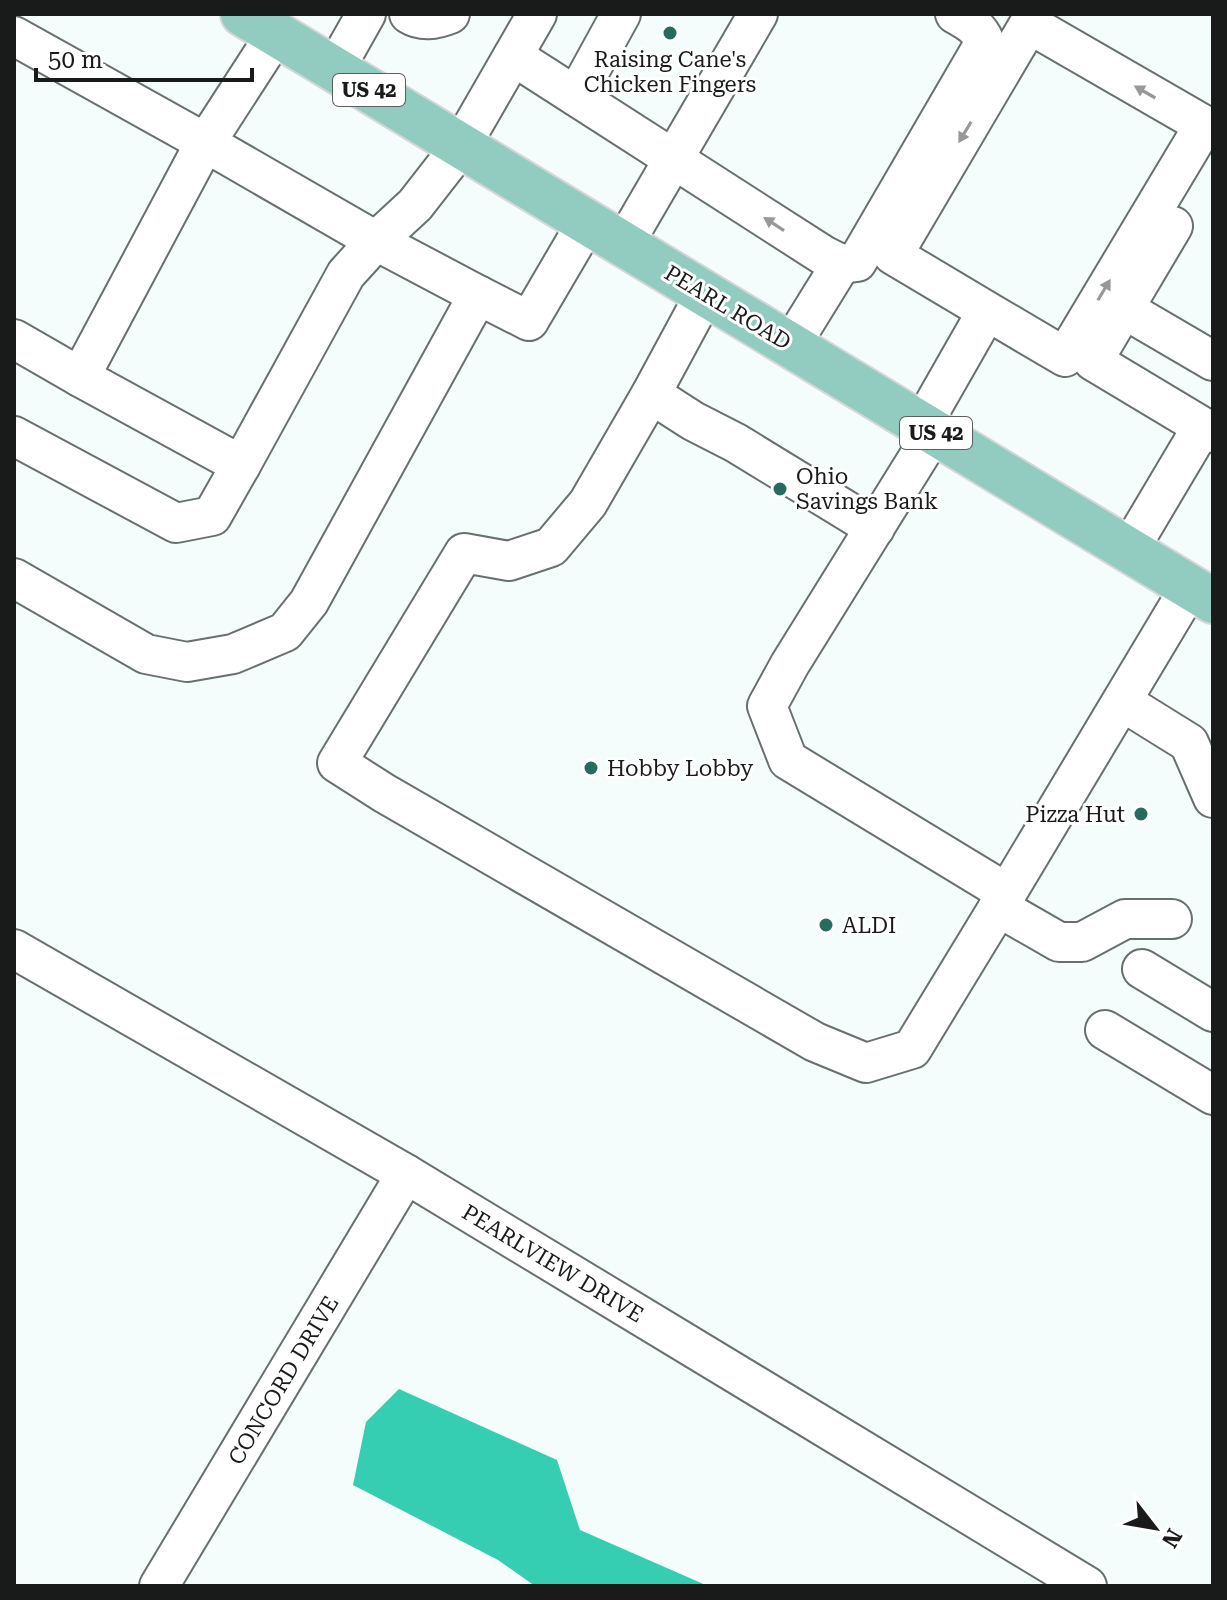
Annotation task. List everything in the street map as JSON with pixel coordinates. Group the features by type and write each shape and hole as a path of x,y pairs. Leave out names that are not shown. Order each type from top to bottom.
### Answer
{"main road":[{"name":"PEARL ROAD","path":"260,24 1202,594"}],"street":[{"path":"335,69 366,14"},
{"path":"409,14 417,19 429,20 450,14"},
{"path":"14,436 176,523 212,516 346,274 415,205 461,146 537,14"},
{"path":"576,96 621,14"},
{"path":"624,244 758,14"},
{"path":"513,56 841,264 857,262 985,42 974,25 955,14"},
{"path":"80,377 206,143 260,24"},
{"path":"1029,24 1204,125 1065,357 987,311 893,255 1029,24"},
{"path":"14,36 376,241 529,321 587,222"},
{"path":"1129,550 1208,430 1093,361 1213,160"},
{"path":"791,345 841,264"},
{"path":"705,294 588,503 551,547 509,561 464,553 337,763 397,801 815,1042 866,1063 912,1049 1123,702 1202,594"},
{"path":"14,578 146,654 160,657 187,662 233,654 285,632 309,602 478,295"},
{"path":"1124,309 1213,361"},
{"path":"987,311 875,528 767,706 788,760 1003,900 1059,942 1082,942 1125,919 1172,919"},
{"path":"14,339 241,465"},
{"path":"651,394 875,528"},
{"path":"1123,702 1189,743 1213,798"},
{"name":"PEARLVIEW DRIVE","path":"14,949 406,1174 1087,1586"},
{"path":"1142,969 1213,1012"},
{"path":"1105,1030 1213,1095"},
{"name":"CONCORD DRIVE","path":"159,1586 406,1174"}],"green space":[{"path":"399,1389 557,1460 580,1530 708,1586 535,1586 498,1560 353,1485 366,1422"}],"place":[{"name":"Raising Cane's Chicken Fingers","path":"670,33"},
{"name":"Ohio Savings Bank","path":"780,489"},
{"name":"Hobby Lobby","path":"591,768"},
{"name":"Pizza Hut","path":"1141,814"},
{"name":"ALDI","path":"826,925"}]}
